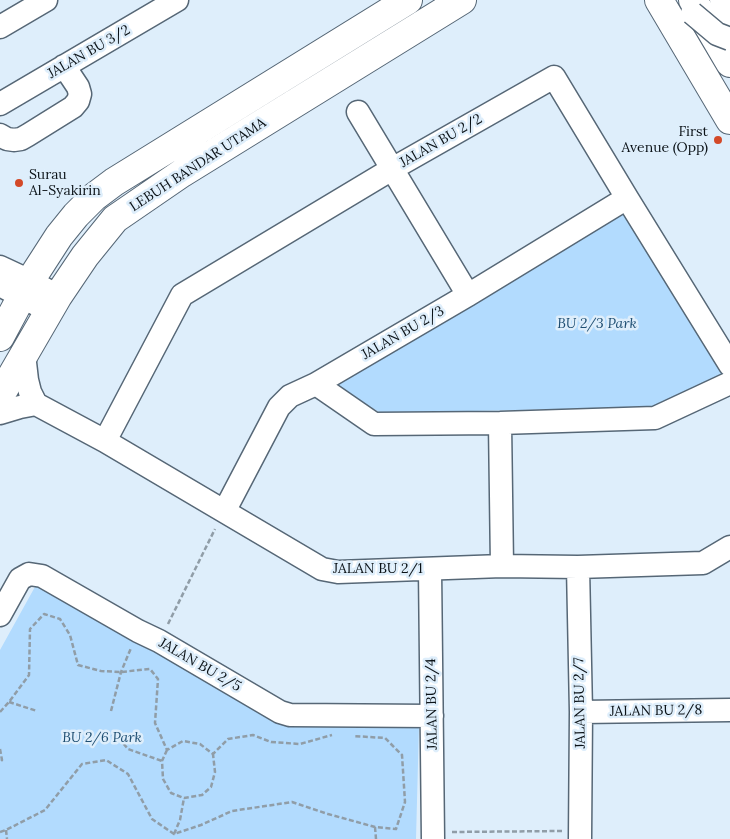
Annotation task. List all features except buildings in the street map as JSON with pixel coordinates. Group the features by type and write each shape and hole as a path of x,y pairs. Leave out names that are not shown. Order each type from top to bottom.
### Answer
{"main road":[{"name":"LEBUH BANDAR UTAMA","path":"0,337 9,286 59,236 94,197 114,182 408,0"},
{"name":"LEBUH BANDAR UTAMA","path":"0,396 53,304 85,256 115,219 182,173 462,0"},
{"path":"659,0 730,120"},
{"path":"692,9 730,63"}],"street":[{"path":"0,27 46,0"},
{"name":"JALAN BU 3/2","path":"0,104 177,0"},
{"path":"721,0 730,16"},
{"path":"692,9 718,34 730,39"},
{"path":"692,9 730,55"},
{"path":"692,9 730,76"},
{"path":"0,135 7,139 21,139 74,106 80,94 64,66"},
{"name":"JALAN BU 2/2","path":"105,441 182,295 392,169 554,77 626,198 730,365"},
{"path":"358,112 468,295"},
{"name":"JALAN BU 2/3","path":"225,510 279,407 290,396 316,384 468,295 626,198"},
{"path":"9,286 53,304"},
{"path":"0,412 36,404 27,380 24,354"},
{"path":"316,384 374,424 500,423 654,418 730,383"},
{"name":"JALAN BU 2/1","path":"36,404 225,510 322,569 338,572 502,566 578,567 704,563 730,548"},
{"path":"500,423 502,566"},
{"name":"JALAN BU 2/7","path":"578,567 581,712 580,835"},
{"name":"JALAN BU 2/4","path":"430,569 433,836"},
{"name":"JALAN BU 2/5","path":"0,615 20,579 29,574 42,576 159,641 280,712 290,715 432,716"},
{"name":"JALAN BU 2/8","path":"581,712 730,710"}],"path":[{"path":"159,641 225,510"},
{"path":"0,712 10,702 29,675 30,629 44,614 60,619 70,635 78,665 101,671 121,672 150,669 158,679 155,723 167,750"},
{"path":"111,711 121,672 138,631"},
{"path":"10,702 37,711"},
{"path":"105,732 118,737 128,749 162,761"},
{"path":"213,754 228,739 253,735 271,742 300,744 334,735"},
{"path":"174,834 201,825 232,811 292,802 375,827 396,829 406,802 402,755 385,738 351,736"},
{"path":"183,741 200,744 213,754 215,772 211,787 202,795 184,798 171,793 163,779 162,761 167,750 183,741"},
{"path":"0,749 2,760 0,762"},
{"path":"0,832 46,810 82,764 106,760 128,774 152,819 174,834"},
{"path":"174,834 180,820 184,798"},
{"path":"375,827 376,839"},
{"path":"6,830 7,839"},
{"path":"433,836 580,835"}],"green space":[{"name":"BU 2/3 Park","path":"625,207 728,373 660,407 381,413 334,386"},
{"name":"BU 2/6 Park","path":"36,585 288,721 419,725 416,839 0,839 0,650"}],"place":[{"name":"First Avenue (Opp)","path":"718,140"},
{"name":"Surau Al-Syakirin","path":"19,183"}]}
